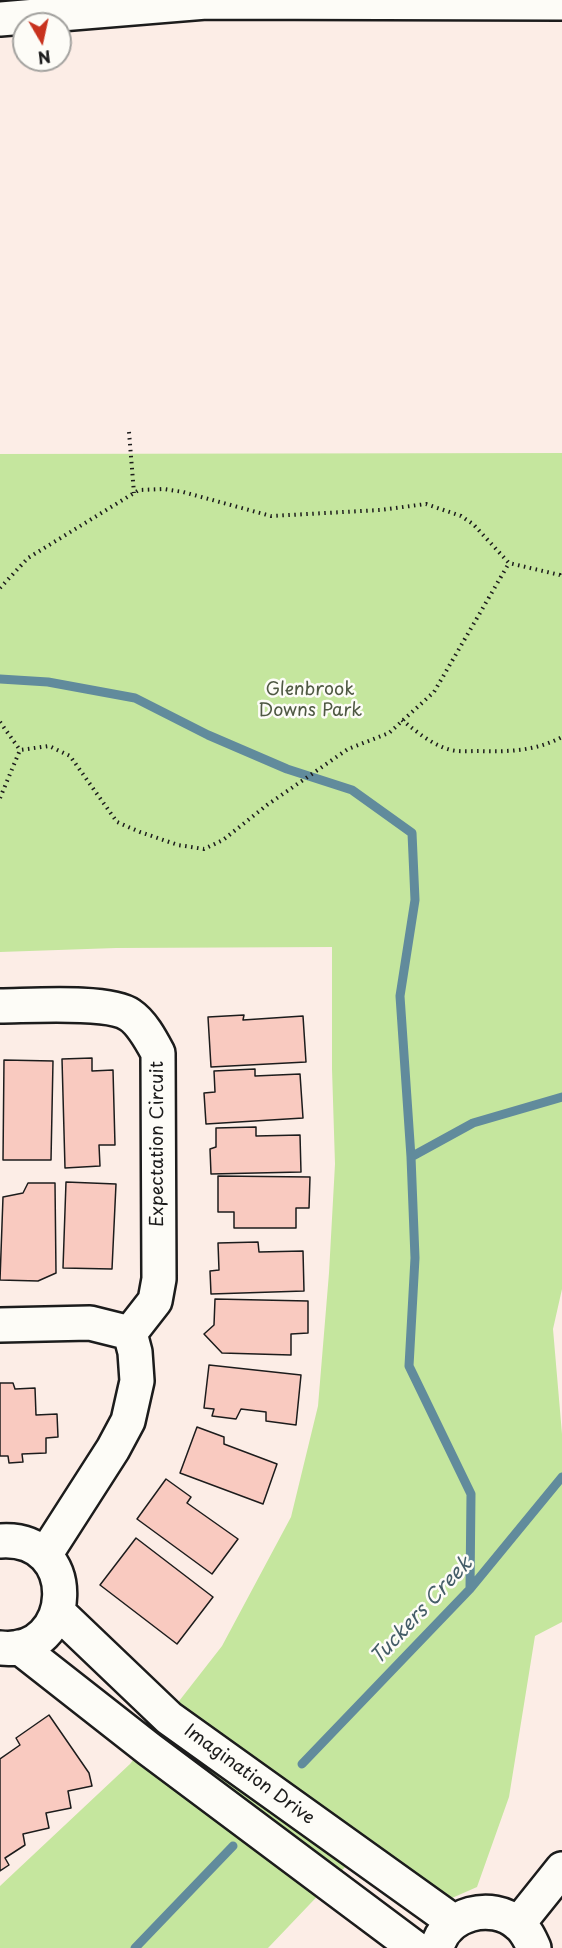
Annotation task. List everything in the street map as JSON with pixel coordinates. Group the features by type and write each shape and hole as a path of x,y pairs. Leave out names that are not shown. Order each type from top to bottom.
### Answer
{"street":[{"path":"0,19 234,1 562,3"},
{"name":"Expectation Circuit","path":"0,1006 105,1007 130,1015 150,1038 158,1053 159,1279 155,1301 130,1333"},
{"path":"0,1325 90,1323 130,1333 135,1352 137,1382 128,1421 113,1449 45,1555"},
{"path":"0,1541 11,1540 29,1545 45,1555 56,1572 61,1592 58,1612 50,1628 36,1640 10,1647"},
{"name":"Imagination Drive","path":"58,1612 170,1718 445,1935"},
{"path":"10,1647 415,1948"},
{"path":"445,1935 469,1914 486,1912 503,1915 526,1936 562,1869"}],"path":[{"path":"129,432 134,493"},
{"path":"0,588 28,558 134,493 139,490 164,489 271,516 380,510 426,504 461,516 473,524 509,564 560,575 562,578"},
{"path":"21,750 49,746 70,756 117,822 178,845 204,849 224,840 313,771 348,749 389,732 434,692 509,564"},
{"path":"402,720 424,738 459,751 502,752 529,749 562,737"},
{"path":"0,722 21,750"},
{"path":"0,798 21,750"}],"green space":[{"name":"Glenbrook Downs Park","path":"562,453 562,1289 553,1329 562,1434 562,1622 535,1636 509,1797 477,1887 452,1898 370,1841 268,1948 0,1948 0,1886 130,1764 222,1646 291,1517 318,1406 335,1164 332,947 116,948 0,952 0,454"}],"building":[{"path":"244,1015 243,1020 303,1016 306,1062 211,1067 208,1017"},
{"path":"92,1058 92,1071 113,1070 115,1145 99,1145 100,1166 65,1168 62,1059"},
{"path":"4,1060 53,1061 51,1160 3,1160"},
{"path":"255,1069 255,1076 300,1074 303,1118 206,1124 204,1093 215,1092 214,1071"},
{"path":"256,1127 256,1136 300,1135 301,1172 211,1174 210,1149 216,1147 216,1128"},
{"path":"218,1176 310,1177 309,1208 296,1208 296,1228 234,1228 234,1212 218,1212"},
{"path":"66,1182 116,1184 112,1269 63,1268"},
{"path":"28,1183 55,1183 56,1273 38,1281 0,1280 3,1197 23,1193"},
{"path":"258,1242 259,1252 303,1251 304,1291 211,1294 210,1271 219,1270 218,1243"},
{"path":"215,1299 308,1301 308,1333 291,1334 291,1355 222,1353 204,1334 214,1325"},
{"path":"209,1365 301,1375 296,1425 266,1421 266,1412 241,1409 236,1419 212,1416 214,1409 204,1408"},
{"path":"0,1383 13,1383 15,1389 35,1388 36,1415 57,1414 58,1437 46,1438 46,1453 22,1454 23,1462 9,1463 8,1456 0,1456"},
{"path":"197,1427 224,1437 224,1444 277,1464 263,1504 180,1473"},
{"path":"166,1479 191,1497 187,1503 238,1539 212,1574 137,1519"},
{"path":"136,1538 213,1597 177,1644 100,1585"},
{"path":"49,1715 89,1773 92,1786 68,1791 71,1808 46,1813 49,1828 23,1834 25,1845 5,1858 9,1865 0,1871 0,1759 20,1745 16,1738"}],"waterway":[{"path":"0,679 48,682 135,698 208,735 287,769 352,790 412,833 415,900 400,996 415,1258 409,1366 471,1494 470,1589"},
{"path":"411,1157 473,1123 562,1097"},
{"name":"Tuckers Creek","path":"302,1764 470,1589 562,1477"},
{"name":"Tuckers Creek","path":"135,1948 233,1846"}]}
